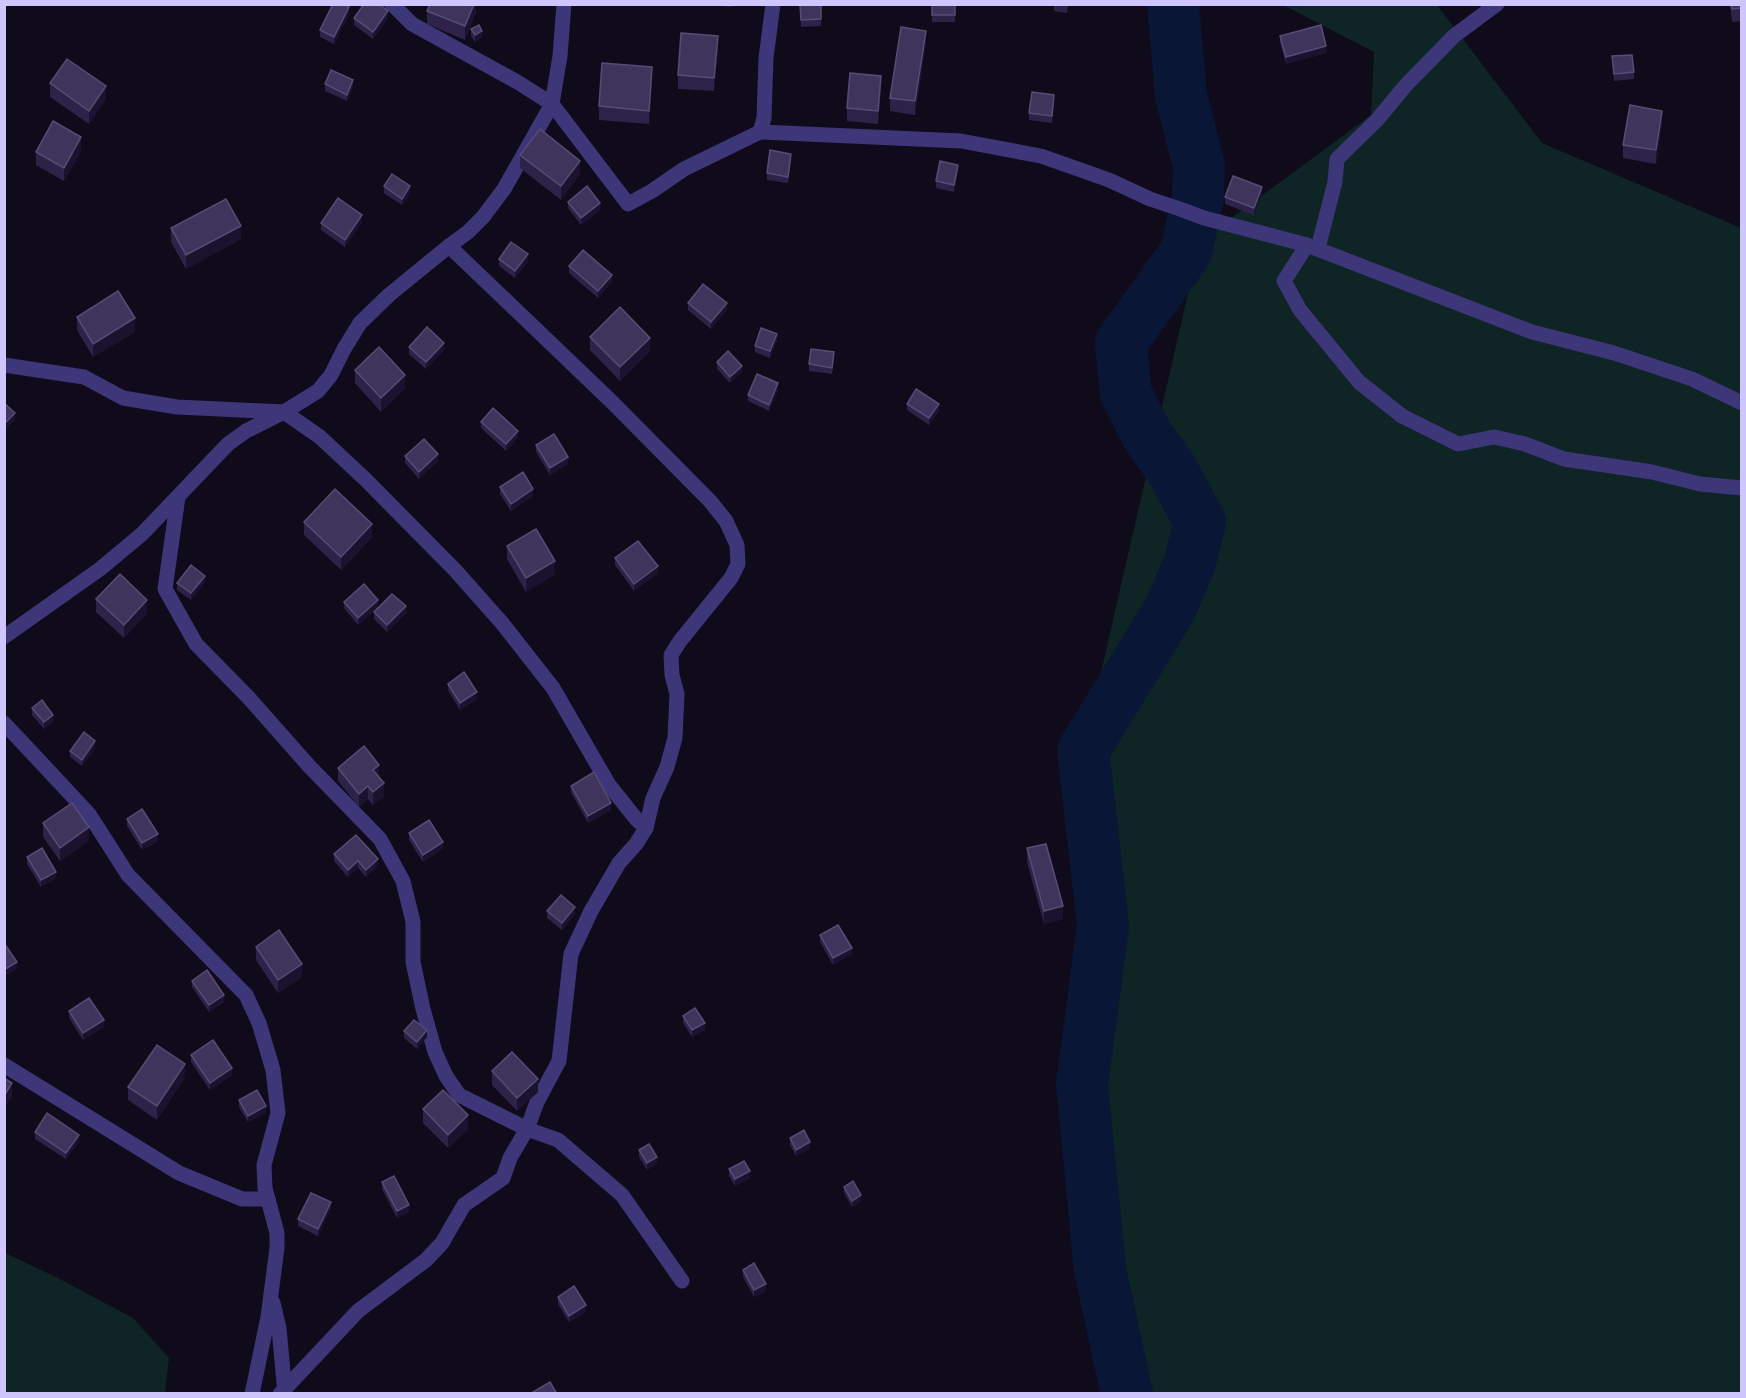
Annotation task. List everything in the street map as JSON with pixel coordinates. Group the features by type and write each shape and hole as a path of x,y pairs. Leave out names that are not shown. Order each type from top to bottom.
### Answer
{"street":[{"path":"392,4 412,24 519,83 552,104 628,204 684,169 760,132 961,141 1041,156 1109,180 1150,199 1204,219 1312,247 1532,332 1614,353 1692,379 1742,403"},
{"path":"4,636 100,569 142,534 228,444 246,431 284,412 318,391 331,375 360,323 389,295 468,232 483,217 504,189 552,104 560,56 564,4"},
{"path":"760,132 764,118 766,58 773,4"},
{"path":"1497,4 1454,36 1406,85 1377,120 1337,159 1335,182 1312,247 1284,281 1300,310 1359,382 1402,416 1458,444 1494,437 1525,444 1564,459 1652,472 1700,484 1742,488"},
{"path":"283,1392 358,1311 426,1260 442,1243 464,1205 502,1178 510,1158 527,1129 537,1102 559,1061 571,954 591,911 619,863 636,844 646,828 653,798 667,767 675,738 677,694 672,675 671,655 731,578 738,564 737,545 726,521 710,501 612,402 449,246"},
{"path":"4,365 84,377 123,398 177,406 284,412 320,436 454,570 502,623 553,688 609,785 646,828"},
{"path":"178,497 165,589 196,644 380,839 403,881 413,922 413,962 423,1009 435,1052 446,1076 459,1095 527,1129 558,1140 622,1195 682,1281"},
{"path":"4,723 89,814 128,875 246,995 259,1023 273,1070 278,1113 264,1165 265,1188 277,1233 277,1248 271,1294 252,1394"},
{"path":"4,1065 179,1173 242,1199 268,1199"},
{"path":"271,1294 279,1328 283,1392"}],"green space":[{"path":"1283,5 1437,5 1542,143 1741,228 1741,1393 1132,1393 1114,1320 1071,803 1200,241 1371,115 1374,52"},
{"path":"5,1253 133,1318 169,1358 165,1393 5,1393"}],"building":[{"path":"333,4 343,4 349,7 334,37 320,30"},
{"path":"364,4 379,4 388,11 373,32 354,18"},
{"path":"430,4 474,4 465,26 427,11"},
{"path":"800,4 821,4 821,19 801,20"},
{"path":"932,4 955,4 955,15 932,15"},
{"path":"1731,4 1742,4 1742,8 1732,9"},
{"path":"479,25 482,31 475,35 471,29"},
{"path":"1321,25 1326,46 1286,57 1280,36"},
{"path":"901,27 926,31 915,101 890,98"},
{"path":"681,33 718,36 714,78 678,75"},
{"path":"1632,55 1634,72 1614,74 1612,56"},
{"path":"67,59 106,86 89,111 50,83"},
{"path":"602,63 652,67 649,111 599,106"},
{"path":"331,70 353,80 347,95 325,84"},
{"path":"850,73 881,76 878,111 847,108"},
{"path":"1032,92 1054,95 1052,116 1029,113"},
{"path":"1630,105 1662,111 1656,150 1623,145"},
{"path":"53,121 81,137 64,168 36,152"},
{"path":"540,129 580,161 561,186 520,155"},
{"path":"770,150 791,154 788,177 767,173"},
{"path":"940,161 958,165 954,185 936,181"},
{"path":"392,174 410,186 402,199 384,186"},
{"path":"1233,176 1262,187 1254,208 1225,197"},
{"path":"587,186 600,203 581,218 568,202"},
{"path":"338,198 362,215 345,240 321,223"},
{"path":"226,199 241,226 186,255 171,228"},
{"path":"511,242 528,254 515,271 499,259"},
{"path":"583,250 612,275 598,291 569,266"},
{"path":"703,284 727,303 711,322 688,303"},
{"path":"118,291 135,318 93,344 77,317"},
{"path":"620,307 650,338 620,367 590,337"},
{"path":"427,327 444,343 426,362 409,347"},
{"path":"761,328 777,334 770,351 755,346"},
{"path":"379,347 405,375 381,398 355,370"},
{"path":"811,349 834,352 832,368 809,364"},
{"path":"728,351 742,366 730,377 717,362"},
{"path":"757,374 778,383 769,405 748,395"},
{"path":"916,389 939,404 929,418 907,404"},
{"path":"4,403 15,413 4,424"},
{"path":"493,408 518,431 506,444 481,422"},
{"path":"554,434 568,457 550,468 536,445"},
{"path":"424,439 438,454 419,472 405,456"},
{"path":"523,472 533,489 511,504 500,487"},
{"path":"335,489 372,524 341,557 304,522"},
{"path":"536,529 555,561 526,578 507,546"},
{"path":"638,541 658,566 634,584 615,558"},
{"path":"191,565 205,576 191,593 177,583"},
{"path":"120,574 147,600 124,625 96,599"},
{"path":"364,584 378,600 358,618 344,602"},
{"path":"392,594 406,606 387,625 374,612"},
{"path":"464,672 477,692 460,703 448,684"},
{"path":"42,700 53,715 44,722 32,708"},
{"path":"84,732 95,741 82,760 70,751"},
{"path":"364,746 379,765 373,770 384,783 373,792 368,786 359,794 338,768"},
{"path":"594,772 611,803 588,816 571,786"},
{"path":"72,803 89,827 60,848 43,823"},
{"path":"142,809 158,834 142,843 127,819"},
{"path":"429,820 443,842 423,855 409,833"},
{"path":"356,835 378,859 366,870 358,861 348,870 334,854"},
{"path":"1046,844 1063,906 1044,911 1027,848"},
{"path":"42,848 56,872 41,880 27,857"},
{"path":"561,895 575,907 562,923 547,911"},
{"path":"838,925 852,948 833,958 820,935"},
{"path":"279,930 302,964 278,980 256,947"},
{"path":"4,943 17,962 4,970"},
{"path":"207,970 224,995 209,1005 192,981"},
{"path":"89,998 104,1020 83,1033 69,1011"},
{"path":"695,1008 705,1023 692,1030 683,1016"},
{"path":"414,1020 427,1030 417,1042 404,1031"},
{"path":"213,1040 232,1068 210,1083 191,1055"},
{"path":"157,1045 185,1064 157,1106 128,1087"},
{"path":"512,1052 538,1079 517,1098 492,1071"},
{"path":"4,1078 12,1083 4,1096"},
{"path":"257,1090 266,1106 248,1116 239,1100"},
{"path":"443,1090 468,1115 448,1135 423,1109"},
{"path":"47,1113 79,1135 66,1153 35,1132"},
{"path":"804,1130 810,1142 796,1150 790,1138"},
{"path":"649,1144 657,1157 647,1163 639,1150"},
{"path":"744,1161 750,1171 735,1179 729,1169"},
{"path":"394,1176 409,1205 397,1211 382,1182"},
{"path":"853,1181 861,1195 852,1201 844,1187"},
{"path":"311,1193 331,1202 318,1229 298,1219"},
{"path":"754,1263 766,1284 754,1290 743,1270"},
{"path":"574,1286 586,1305 569,1316 558,1297"},
{"path":"550,1382 557,1394 534,1394 533,1392"}],"waterway":[{"path":"1127,1394 1100,1270 1082,1085 1103,925 1083,751 1170,609 1190,563 1200,522 1172,470 1147,435 1126,394 1121,343 1186,252 1198,197 1199,166 1181,96 1173,4"}]}
